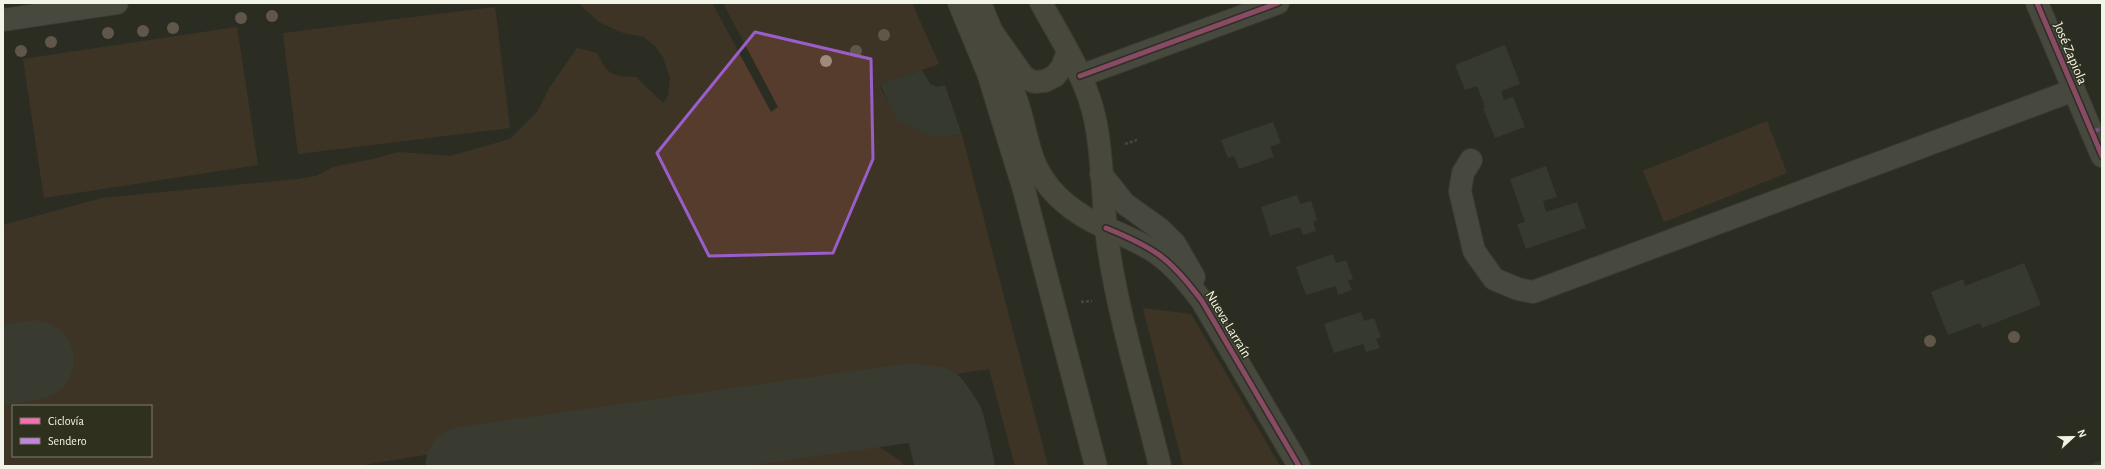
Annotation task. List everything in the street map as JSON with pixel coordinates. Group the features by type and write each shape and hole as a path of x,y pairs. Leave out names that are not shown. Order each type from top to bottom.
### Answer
{"main road":[{"path":"959,3 988,73 1024,190 1096,466"},
{"path":"980,3 1014,92 1037,169 1055,193 1065,203 1089,220 1106,228"},
{"path":"1041,3 1068,52 1090,99 1096,124 1106,228 1118,298 1160,466"},
{"path":"992,32 1024,77 1034,82 1045,81 1055,76 1062,67 1068,52"}],"street":[{"path":"3,20 117,3"},
{"path":"1080,76 1278,3"},
{"name":"José Zapiola","path":"2037,3 2074,90 2097,130 2102,156"},
{"path":"1471,160 1463,173 1460,191 1474,251 1494,279 1518,289 1533,292 2074,90"},
{"name":"Nueva Larraín","path":"1101,174 1125,204 1160,229 1175,244 1190,269 1202,301"},
{"name":"Nueva Larraín","path":"1106,228 1137,241 1164,257 1185,278 1202,301 1299,466"}],"path":[{"path":"1054,305 1118,298"}],"highlighted area":[{"path":"755,32 871,59 873,159 833,253 709,256 657,153"}],"shaded area":[{"path":"578,3 712,3 771,112 778,107 723,3 912,3 939,64 880,84 881,89 898,121 933,137 962,135 1048,466 1015,466 989,369 611,425 357,466 3,466 3,225 102,198 298,179 316,176 333,167 399,152 450,156 510,139 538,111 550,87 577,48 597,53 604,66 611,73 621,76 636,77 663,103 668,96 670,78 663,57 655,46 644,37 623,33 599,22"},
{"path":"495,7 510,128 298,154 283,33"},
{"path":"237,27 258,165 44,198 23,59"},
{"path":"1767,121 1787,173 1664,222 1643,171"},
{"path":"1143,308 1191,314 1280,466 1183,466"},
{"path":"873,443 901,461 903,466 684,466"}],"building":[{"path":"1505,45 1520,84 1501,91 1504,100 1513,97 1525,127 1495,138 1483,108 1485,107 1477,86 1465,90 1455,65"},
{"path":"922,70 930,84 938,87 945,85 962,135 933,137 897,121 880,84"},
{"path":"1273,122 1281,143 1270,147 1274,157 1239,169 1234,156 1228,158 1221,140"},
{"path":"1546,166 1557,197 1543,201 1546,212 1577,202 1586,228 1526,249 1517,224 1525,222 1510,179"},
{"path":"1297,195 1300,204 1311,201 1317,220 1313,221 1316,231 1303,235 1300,227 1270,236 1261,207"},
{"path":"1333,254 1336,263 1346,260 1353,279 1348,281 1352,290 1338,295 1336,286 1306,295 1296,267"},
{"path":"2024,263 2041,305 1982,328 1980,323 1948,335 1931,292 1963,279 1965,286"},
{"path":"1361,312 1364,321 1374,318 1381,337 1376,339 1380,348 1366,352 1363,344 1334,353 1324,324"},
{"path":"2102,460 2102,466 2088,466"}],"taxiway":[{"path":"3,365 34,360"},
{"path":"465,466 910,403 933,406 945,424 955,466"}],"marked path":[{"path":"2092,132 2102,128"}],"cycle path":[{"path":"1080,76 1278,3"},
{"path":"2037,3 2102,156"},
{"path":"1106,228 1137,242 1160,256 1170,264 1191,286 1202,301 1299,466"}]}
